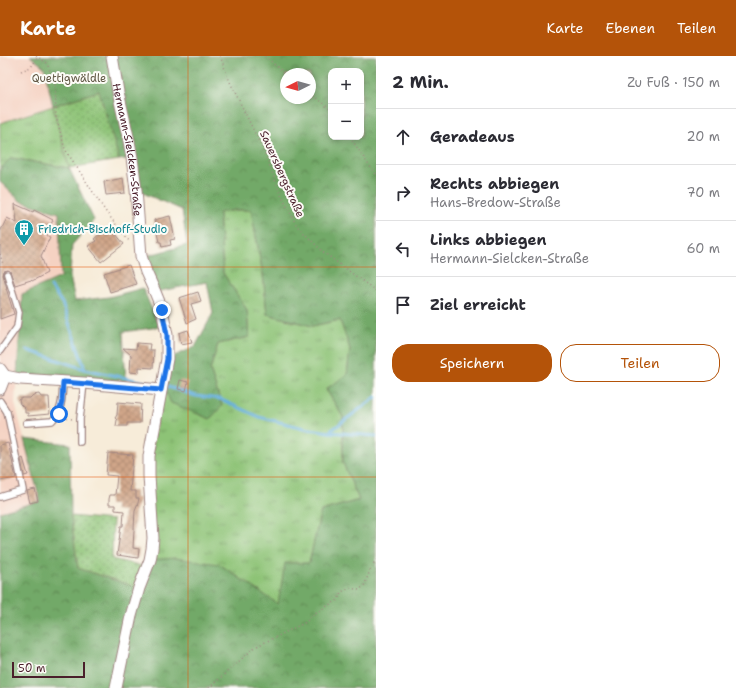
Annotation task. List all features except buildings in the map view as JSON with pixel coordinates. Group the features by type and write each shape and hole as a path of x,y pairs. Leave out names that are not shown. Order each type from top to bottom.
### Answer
{"street":[{"name":"Hermann-Sielcken-Straße","path":"112,56 132,158 141,256 162,310 167,335 167,359 149,456 148,476 153,538 152,549 150,560 139,588 131,616 116,688"},
{"path":"0,389 3,372 20,379 162,386"}],"lane":[{"path":"0,351 17,327 19,312 7,274"},
{"path":"26,423 52,421 59,414 62,401 63,382"},
{"path":"80,442 80,419 84,383"},
{"path":"0,402 7,412 23,490 0,497"}],"path":[{"name":"Sauersbergstraße","path":"220,56 230,82 266,156 280,193 296,226 323,252 376,291"},
{"path":"265,56 280,70"},
{"path":"22,71 31,67 37,57 47,63 55,85 56,117 65,149 106,212 141,256"},
{"path":"316,98 328,108"},
{"path":"352,140 376,174"},
{"path":"0,254 3,264"},
{"path":"62,418 69,418"},
{"path":"209,688 255,647 306,622 315,613 338,600 341,592 350,588 359,590 364,586 376,559"}],"shaded area":[{"path":"0,56 30,56 44,67 53,106 0,123"},
{"path":"0,182 20,201 59,212 61,277 22,294 15,403 40,501 0,512"}],"green space":[{"name":"Quettigwäldle","path":"30,56 376,56 376,688 0,688 0,512 40,501 24,439 70,444 71,516 78,568 139,588 150,560 175,558 219,564 278,604 285,563 309,563 321,511 359,500 343,463 343,417 326,389 347,375 350,349 340,320 312,326 267,314 263,274 251,210 234,210 219,213 223,273 247,310 249,337 218,344 210,370 222,406 210,419 171,403 164,387 167,359 195,347 213,313 207,282 155,292 149,255 187,245 182,210 136,190 132,158 119,160 99,91 53,106 44,67"},
{"path":"99,91 119,160 69,168 53,106"},
{"path":"53,106 69,168 11,158 0,169 0,123"},
{"path":"11,158 69,168 94,220 72,245 70,276 75,301 109,297 143,288 159,327 123,332 126,381 17,375 22,294 61,277 59,213 20,201 0,182 0,169"},
{"path":"234,210 251,210 263,274 267,314 312,326 340,320 350,349 347,376 326,389 343,417 343,463 359,500 321,511 309,564 279,605 219,564 150,560 149,476 161,390 222,406 210,370 218,344 249,337 247,310 223,273 219,213"},
{"path":"71,516 113,520 112,559 142,566 136,587 78,568"}],"waterway":[{"path":"51,287 62,303 85,369"},
{"path":"27,350 85,369 158,385"},
{"path":"165,386 196,396 220,399 259,417 304,428 329,432 376,436"},
{"path":"329,432 376,397"}],"place":[{"name":"Friedrich-Bischoff-Studio","path":"24,246"}],"route":[{"path":"59,414 62,401 63,382 161,390 167,359 167,335 162,310"}]}
